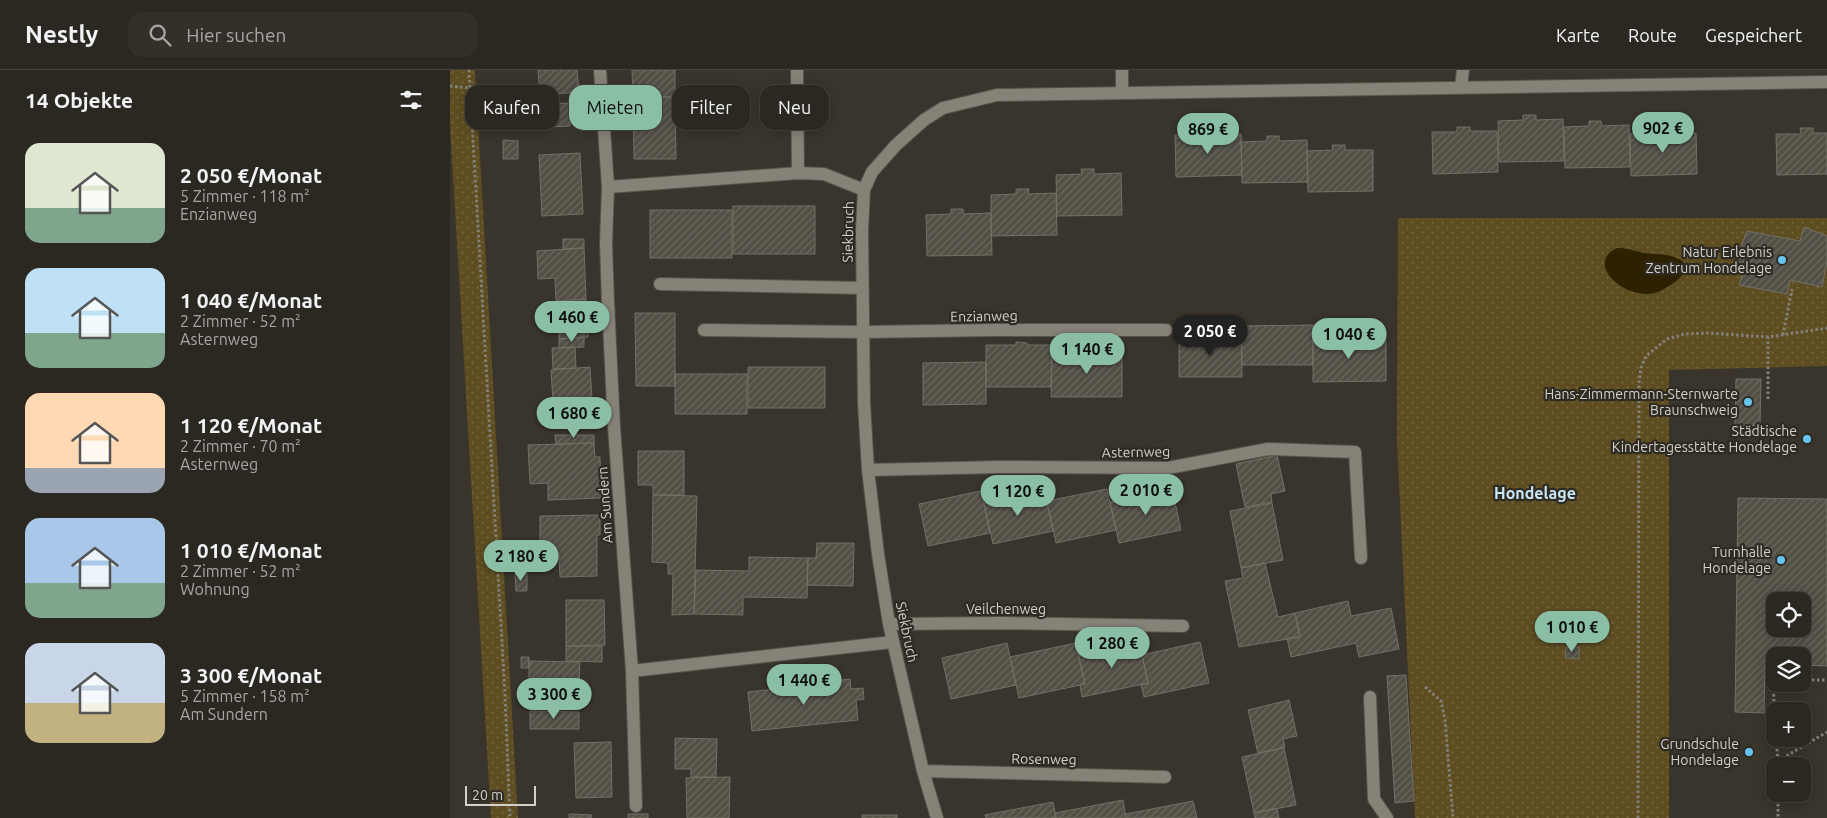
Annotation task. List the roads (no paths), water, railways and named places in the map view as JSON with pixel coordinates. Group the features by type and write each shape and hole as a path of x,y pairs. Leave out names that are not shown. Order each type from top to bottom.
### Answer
{"street":[{"name":"Am Sundern","path":"600,70 608,187 606,243 610,340 632,671 636,806"},
{"path":"797,70 798,173"},
{"path":"1122,70 1122,93"},
{"path":"1461,87 1463,70"},
{"name":"Siekbruch","path":"937,818 923,771 888,624 868,470 864,403 862,230 864,190 872,172 896,145 924,120 943,108 997,95 1461,87 1793,76 1827,82"},
{"path":"608,187 798,173 824,174 864,190"},
{"path":"660,284 862,288"},
{"name":"Enzianweg","path":"704,330 863,332 1166,330"},
{"name":"Asternweg","path":"868,470 999,467 1168,468 1268,449 1355,452 1361,558"},
{"name":"Veilchenweg","path":"888,624 1000,623 1183,626"},
{"path":"632,671 893,642"},
{"path":"1370,697 1374,799 1387,818"},
{"name":"Rosenweg","path":"923,771 1165,777"}],"place":[{"name":"Natur Erlebnis Zentrum Hondelage","path":"1782,260"},
{"name":"Hans-Zimmermann-Sternwarte Braunschweig","path":"1748,402"},
{"name":"Städtische Kindertagesstätte Hondelage","path":"1807,439"},
{"name":"Turnhalle Hondelage","path":"1781,560"},
{"name":"Grundschule Hondelage","path":"1749,752"}],"district":[{"name":"Hondelage","path":"1535,493"}]}
